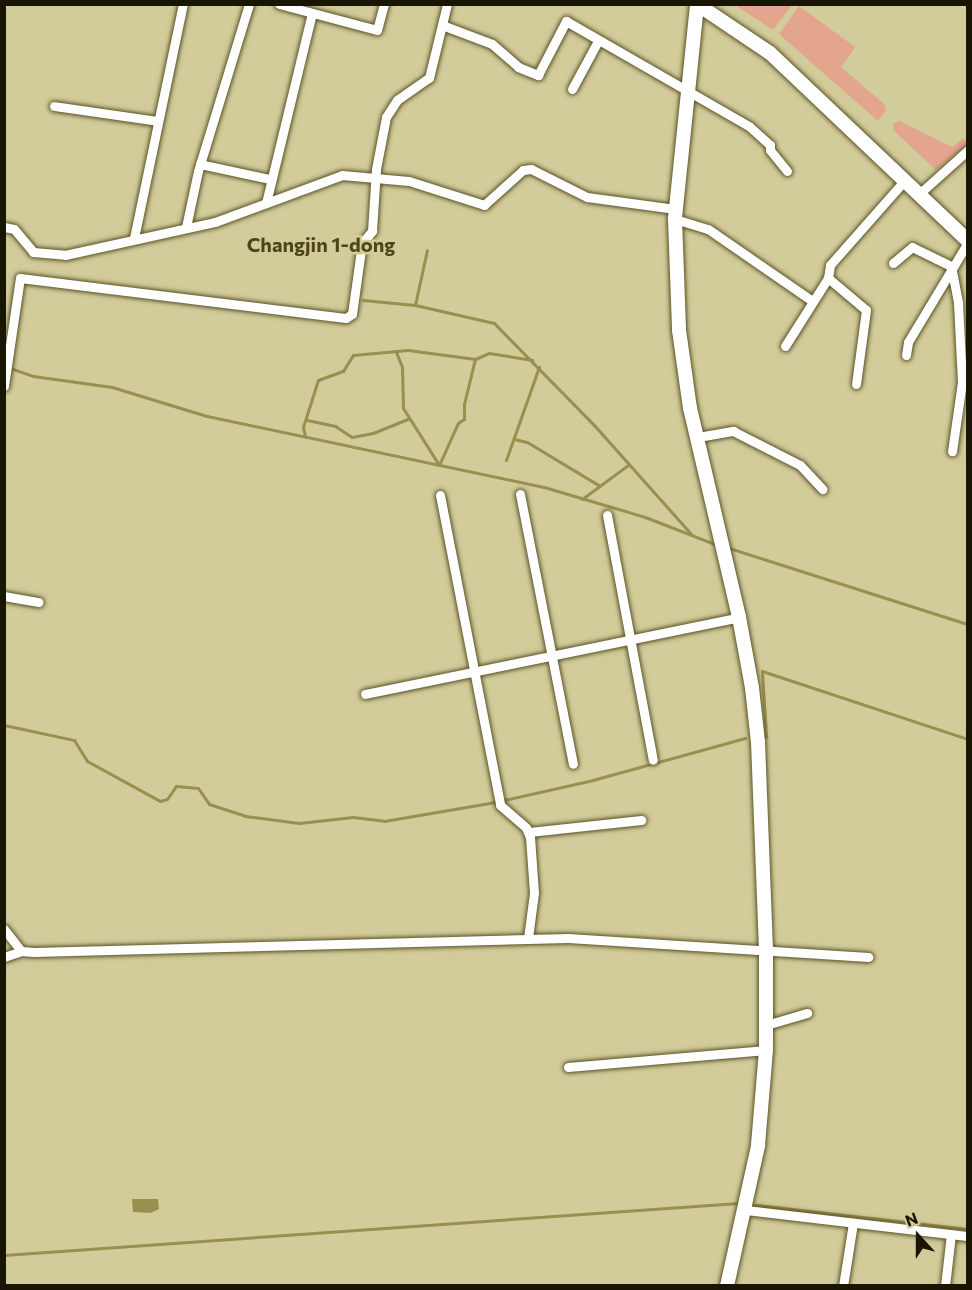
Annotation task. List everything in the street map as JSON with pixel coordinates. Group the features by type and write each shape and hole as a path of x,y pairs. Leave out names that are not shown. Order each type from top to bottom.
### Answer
{"street":[{"path":"134,238 183,4"},
{"path":"186,227 200,164 249,4"},
{"path":"279,4 377,30 384,4"},
{"path":"4,386 20,278 346,318 352,314 362,243 372,231 376,177 386,117 397,100 429,78 447,4"},
{"path":"727,1286 746,1210 758,1146 766,1050 766,948 758,742 739,618 698,437 679,330 675,214 697,5 770,53 968,241 951,266 908,342 906,356"},
{"path":"266,203 312,13"},
{"path":"442,25 492,44 518,67 538,75 566,21 687,91 705,98 750,127 770,145 770,150 787,171"},
{"path":"572,88 597,40"},
{"path":"54,106 158,121"},
{"path":"919,194 968,150"},
{"path":"200,164 270,179"},
{"path":"4,226 14,229 33,252 51,255 88,252 134,238 215,222 342,175 410,182 484,205 523,170 531,169 587,197 675,214 708,229 811,300"},
{"path":"785,346 811,300 828,278 830,265 905,180"},
{"path":"893,263 912,247 951,266"},
{"path":"951,266 958,303 962,382 952,451"},
{"path":"828,278 866,310 856,384"},
{"path":"698,437 733,431 800,465 822,489"},
{"path":"520,494 573,764"},
{"path":"440,495 500,806 528,832 534,893 528,938"},
{"path":"607,515 653,760"},
{"path":"4,596 38,602"},
{"path":"365,694 739,618"},
{"path":"528,832 641,820"},
{"path":"4,929 21,951"},
{"path":"4,957 21,951 528,938 766,948 868,957"},
{"path":"766,1025 807,1013"},
{"path":"568,1068 766,1050"},
{"path":"746,1210 968,1236"},
{"path":"843,1286 853,1223"},
{"path":"945,1286 951,1234"}],"shaded area":[{"path":"735,5 792,5 773,30"},
{"path":"799,6 855,47 841,67 884,104 886,110 878,121 779,34"},
{"path":"899,121 952,147 964,138 967,144 936,170 894,131 893,124"},
{"path":"132,1199 158,1199 159,1209 151,1213 133,1212"}],"waterway":[{"path":"415,305 427,250"},
{"path":"363,300 415,305 494,323 594,425 691,534"},
{"path":"305,436 303,427 318,380 343,371 353,355 408,350 475,359 489,353 532,360"},
{"path":"396,352 402,367 403,408 439,465"},
{"path":"439,465 458,423 464,419 464,404 475,359"},
{"path":"506,460 539,367"},
{"path":"10,368 33,376 112,387 207,416 544,487 645,517 717,545"},
{"path":"307,420 335,426 352,437 373,433 408,419"},
{"path":"514,439 527,442 600,486"},
{"path":"582,499 628,465"},
{"path":"726,547 968,624"},
{"path":"766,737 762,671 968,739"},
{"path":"4,725 74,740 87,761 160,801 167,799 176,786 198,788 209,804 245,816 299,823 353,817 384,821 495,802 589,781 745,738"},
{"path":"4,1255 738,1203"},
{"path":"756,1205 968,1229"}],"district":[{"name":"Changjin 1-dong","path":"321,244"}]}
